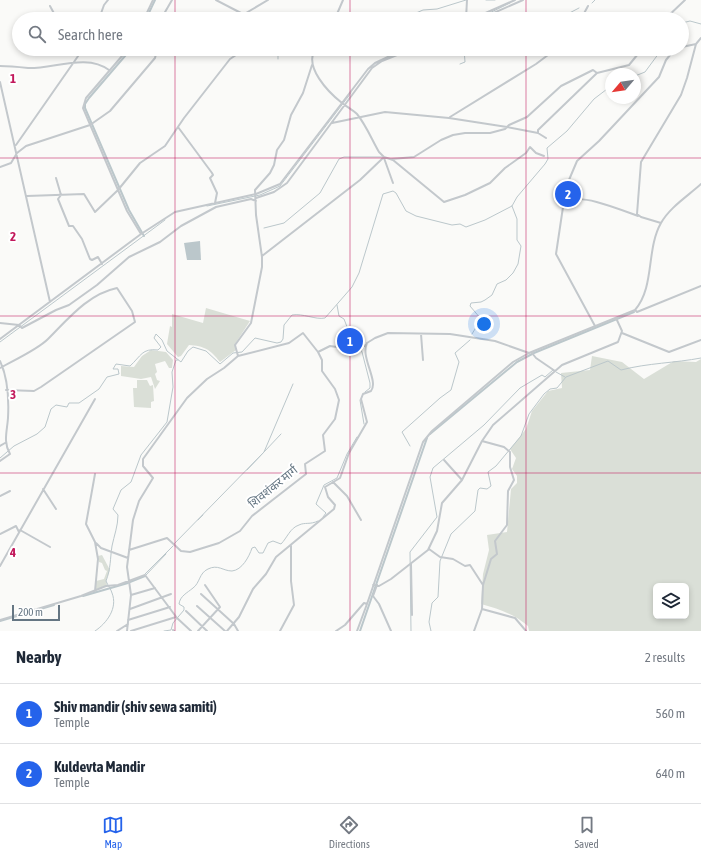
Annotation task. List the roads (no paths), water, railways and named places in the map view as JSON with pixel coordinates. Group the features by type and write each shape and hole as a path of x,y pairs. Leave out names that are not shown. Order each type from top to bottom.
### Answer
{"street":[{"path":"102,12 108,0"},
{"path":"147,12 153,0"},
{"path":"165,12 172,0"},
{"path":"216,0 239,12"},
{"path":"246,12 268,0"},
{"path":"339,12 343,0"},
{"path":"466,12 467,0"},
{"path":"488,12 515,0"},
{"path":"496,12 523,0"},
{"path":"672,12 685,0"},
{"path":"50,6 53,12"},
{"path":"585,12 588,6"},
{"path":"638,216 641,162 680,95 687,78 696,44 701,38"},
{"path":"689,46 696,44"},
{"path":"16,145 78,56"},
{"path":"122,56 84,103 84,110 129,215 141,234"},
{"path":"0,167 11,163 17,153 26,146 37,141 65,134 95,122 110,111 155,58 154,56"},
{"path":"27,196 84,194 95,212 118,189 140,163 165,146 230,59 234,56"},
{"path":"238,355 235,345 251,323 262,267 262,256 256,215 255,190 266,178 274,165 277,150 284,140 291,115 303,94 312,65 312,56"},
{"path":"0,339 141,234 175,212 215,203 256,197 283,182 341,103 372,65 391,56"},
{"path":"0,323 24,328 56,310 69,305 97,285 129,257 160,242 189,221 200,217 216,207 274,192 287,183 372,68 396,56"},
{"path":"449,118 547,56"},
{"path":"538,133 538,130 597,73 628,65 636,56"},
{"path":"595,326 557,257 566,187 576,161 599,141 659,77 669,56"},
{"path":"0,66 29,68 74,63 98,65 109,70"},
{"path":"312,65 320,79 341,103 358,116 379,152 384,157 393,182"},
{"path":"384,157 392,159 414,157 441,140 453,135 465,133 490,133 505,129 527,117 561,86 594,70 597,73"},
{"path":"0,82 16,145 50,302"},
{"path":"331,123 358,116 385,112 449,118 507,127 538,133 546,138"},
{"path":"178,127 213,175 210,178 217,193 215,203"},
{"path":"392,159 444,202 465,195 490,183 505,168 526,153 530,147 536,153 544,156"},
{"path":"262,256 360,180 384,157"},
{"path":"56,178 62,195"},
{"path":"635,310 644,290 653,248 661,223 670,212 701,184"},
{"path":"62,195 58,199 69,226 74,226 78,232 90,259 92,260 98,257 102,264"},
{"path":"564,202 569,202 578,198 594,201 661,223"},
{"path":"357,631 375,585 426,438 509,365 532,353 595,326 616,320 635,310 637,312 701,286"},
{"path":"1,367 47,340 69,317 102,291 117,288 132,311 135,322 41,387 34,391 6,390"},
{"path":"616,320 622,333 669,352 701,340"},
{"path":"127,631 131,595 128,558 133,520 139,501 154,478 143,466 143,459 193,392 238,355 289,343 303,333 318,352 333,346 359,350 384,334 450,334 495,341 532,353 555,371"},
{"path":"375,585 391,579 424,555 429,549 436,531 442,503 462,480 482,441 493,425 568,361 615,344 621,337 622,333"},
{"path":"421,334 424,360"},
{"path":"197,606 226,631 234,624 253,589 266,574 276,557 334,509 335,505 325,489 325,486 340,478 349,453 367,422 361,399 364,394 373,389 365,354 368,343"},
{"name":"शिवशंकर मार्ग","path":"129,550 167,538 181,551 190,552 219,543 240,531 252,516 306,474 305,464 324,453 323,435 335,419 339,404 335,389 322,371 322,360 318,352"},
{"path":"0,361 7,382 6,390 8,404 5,443 10,454 0,461"},
{"path":"0,566 96,399"},
{"path":"474,631 482,609 483,585 491,559 497,554 495,541 507,524 508,491 514,480 510,467 510,452 504,447 482,441"},
{"path":"0,446 5,443"},
{"path":"444,460 462,480"},
{"path":"94,474 86,524 95,542 98,559 95,591"},
{"path":"333,482 347,496 361,520"},
{"path":"43,489 56,509"},
{"path":"0,496 10,491"},
{"path":"0,534 16,526 20,531 50,547"},
{"path":"95,542 101,548 128,558"},
{"path":"280,631 294,605 291,582 291,546"},
{"path":"429,549 441,557 453,559 462,565 470,565 483,585"},
{"path":"410,565 412,615"},
{"path":"0,620 145,575 177,617 191,631"},
{"path":"198,631 220,605 205,585"},
{"path":"375,585 373,596 391,631"},
{"path":"131,595 155,588"},
{"path":"130,609 171,594"},
{"path":"201,594 234,624 238,631"},
{"path":"336,631 345,625 364,604 367,604"},
{"path":"128,620 170,607"},
{"path":"482,609 515,618 526,631"},
{"path":"186,611 208,631"},
{"path":"131,631 177,617"},
{"path":"117,631 128,624"}],"waterway":[{"path":"149,12 155,0"},
{"path":"418,12 423,10 437,9 466,0"},
{"path":"486,0 495,0"},
{"path":"592,3 595,0"},
{"path":"491,12 510,3"},
{"path":"571,12 579,8"},
{"path":"689,21 701,24"},
{"path":"125,56 89,98 85,104 85,108 129,210 144,236"},
{"path":"460,64 465,62 465,56"},
{"path":"641,74 645,72 657,56"},
{"path":"0,458 14,446 37,434 45,427 51,409 56,405 67,407 69,403 79,403 99,389 107,377 119,374 118,369 113,369 116,364 130,366 139,356 148,350 158,350 161,347 154,338 156,334 162,340 167,351 181,362 188,351 193,347 206,351 220,364 233,353 242,352 255,338 277,343 281,342 283,339 284,325 292,315 325,318 352,287 359,273 383,194 393,191 396,193 406,211 416,216 452,225 460,224 466,227 485,220 512,206 517,197 545,164 548,159 547,148 567,131 594,99 605,91"},
{"path":"207,206 260,195 280,186 351,93"},
{"path":"264,228 284,223 320,193 339,159 344,157 382,157"},
{"path":"472,334 481,319 470,306 471,303 481,302 492,295 497,284 506,280 513,273 518,264 521,246 517,240 517,219 512,206"},
{"path":"0,342 165,220"},
{"path":"337,305 339,316 344,319 349,332 362,352 370,383 370,388 365,392"},
{"path":"430,434 517,362 534,353 634,312"},
{"path":"410,446 402,432 451,390 459,362 455,353 470,340"},
{"path":"431,631 429,622 432,603 438,597 440,561 451,534 475,511 478,490 480,488 487,489 491,486 488,472 496,466 521,436 529,414 544,394 550,389 557,388 566,377 608,361 621,370 701,358"},
{"path":"95,631 104,624 110,615 114,604 112,592 106,581 109,572 112,546 118,519 118,515 113,509 121,490 131,482 141,455 167,422 173,387 172,372 176,360 178,360"},
{"path":"411,631 410,552 437,517 430,477 433,468 484,425 520,388 542,375 545,377 553,370"},
{"path":"556,372 565,377"},
{"path":"174,544 264,452 293,384"},
{"path":"360,400 364,424"},
{"path":"247,470 281,434"},
{"path":"323,517 326,513 316,504 324,485 337,478 347,454 357,437"},
{"path":"360,631 427,438"},
{"path":"198,520 203,515"},
{"path":"164,631 171,630 173,623 184,610 184,607 179,604 181,599 195,586 205,571 215,567 229,571 236,570 245,562 252,548 255,547 259,553 263,553 268,543 273,541 281,544 296,526 318,521"},
{"path":"145,574 173,546"},
{"path":"146,575 166,554"},
{"path":"130,582 145,576"},
{"path":"83,596 128,583"},
{"path":"0,621 54,605"}],"place":[{"name":"Kuldevta Mandir","path":"568,194"},
{"name":"Shiv mandir (shiv sewa samiti)","path":"350,341"}]}
